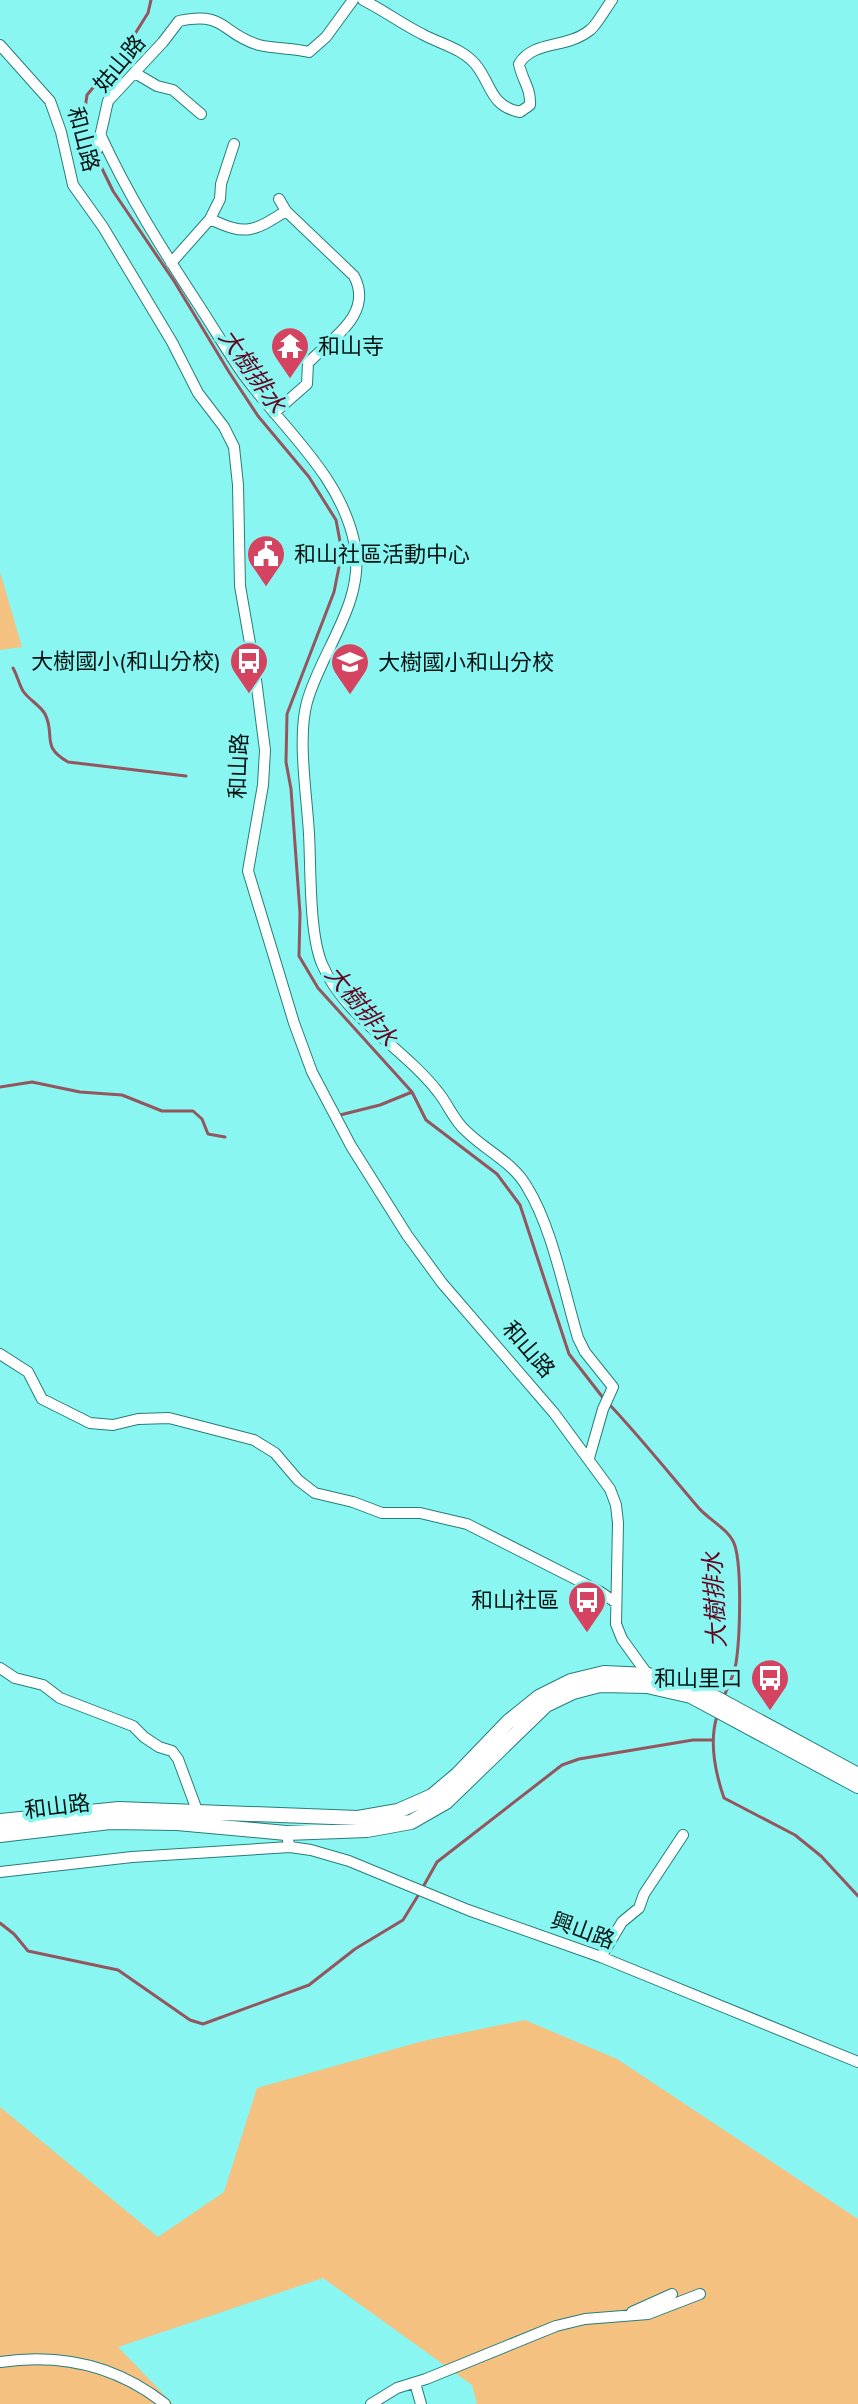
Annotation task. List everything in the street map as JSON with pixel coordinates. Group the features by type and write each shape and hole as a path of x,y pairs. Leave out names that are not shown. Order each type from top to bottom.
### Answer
{"main road":[{"name":"和山路","path":"0,1821 119,1809 358,1818 398,1811 432,1796 508,1722 539,1697 571,1681 604,1673 648,1680 668,1689 711,1700 733,1712"},
{"name":"和山路","path":"0,1835 110,1822 177,1823 288,1840 411,1822 446,1802 546,1705 573,1692 600,1685 648,1680"},
{"path":"733,1712 858,1775"},
{"path":"733,1712 858,1786"}],"street":[{"name":"姑山路","path":"97,150 108,101 179,21 199,17 220,23 260,45 309,52 326,37 353,0"},
{"path":"363,0 423,35 460,51 476,65 494,97 508,110 520,112 530,105 531,90 521,76 519,64 523,56 533,50 561,45 580,37 593,28 612,0"},
{"name":"和山路","path":"0,45 50,101 61,132 73,185 103,227 172,342 198,393 224,427 234,447 240,586 265,750 263,785 248,871 312,1072 351,1146 407,1235 442,1283 511,1361 589,1458 610,1489 616,1505 616,1624 648,1680"},
{"path":"135,73 157,86 173,90 201,114"},
{"name":"和山路","path":"101,136 118,174 171,263 242,372 328,479 346,514 356,558 356,577 333,644 315,674 303,725 314,913 320,960 331,982 362,1019 439,1092 463,1130 514,1169 527,1186 541,1214 578,1338 613,1389 603,1409 589,1458"},
{"path":"171,263 210,219 220,199 221,184 234,144"},
{"path":"274,413 307,384 308,363 348,325 360,299 360,288 354,276 286,211 279,199"},
{"path":"210,219 240,231 250,231 286,211"},
{"path":"0,1354 28,1372 42,1399 90,1423 113,1425 138,1419 169,1418 254,1440 275,1453 298,1480 315,1493 342,1498 382,1513 420,1513 467,1524 519,1548 615,1602"},
{"path":"0,1668 15,1678 43,1685 60,1698 118,1718 159,1747 172,1751 178,1759 198,1813"},
{"path":"601,1957 622,1922 639,1908 644,1894 683,1835"},
{"name":"興山路","path":"0,1872 49,1869 288,1840 349,1861 468,1910 601,1957 858,2062"},
{"path":"623,2316 672,2294"},
{"path":"371,2404 397,2388 556,2326 585,2319 648,2314 700,2294"},
{"path":"0,2362 33,2357 89,2365 125,2378 165,2404"},
{"path":"415,2383 421,2404"}],"shaded area":[{"path":"0,572 22,647 0,650"},
{"path":"525,2020 617,2059 858,2219 858,2404 477,2404 472,2385 323,2278 118,2347 173,2404 0,2404 0,2107 158,2237 224,2192 257,2088 423,2041"}],"waterway":[{"name":"大樹排水","path":"151,0 148,13 128,45 87,95 84,115 91,146 113,191 174,281 229,372 258,416 309,477 336,520 342,552 334,592 287,714 286,762 291,789 300,913 299,956 318,988 412,1092 426,1120 497,1174 520,1205 569,1354 604,1399"},
{"path":"13,668 23,691 45,714 51,746 68,762 186,776"},
{"path":"0,1087 32,1082 80,1092 122,1095 162,1111 193,1111 202,1119 208,1134 225,1137"},
{"path":"340,1115 380,1105 412,1092"},
{"name":"大樹排水","path":"609,1404 735,1546 739,1637 735,1668 724,1697"},
{"name":"大樹排水","path":"717,1716 713,1736 714,1757 724,1798 795,1835 821,1856 858,1896"},
{"path":"423,1887 437,1862 562,1765 579,1759 693,1740 713,1740"},
{"path":"0,1923 28,1951 118,1970 190,2020 203,2024 309,1985 355,1949 403,1920 419,1894"}],"place":[{"name":"和山寺","path":"290,380"},
{"name":"和山社區活動中心","path":"266,588"},
{"name":"大樹國小(和山分校)","path":"249,695"},
{"name":"大樹國小和山分校","path":"350,696"},
{"name":"和山社區","path":"587,1634"},
{"name":"和山里口","path":"770,1712"}]}
